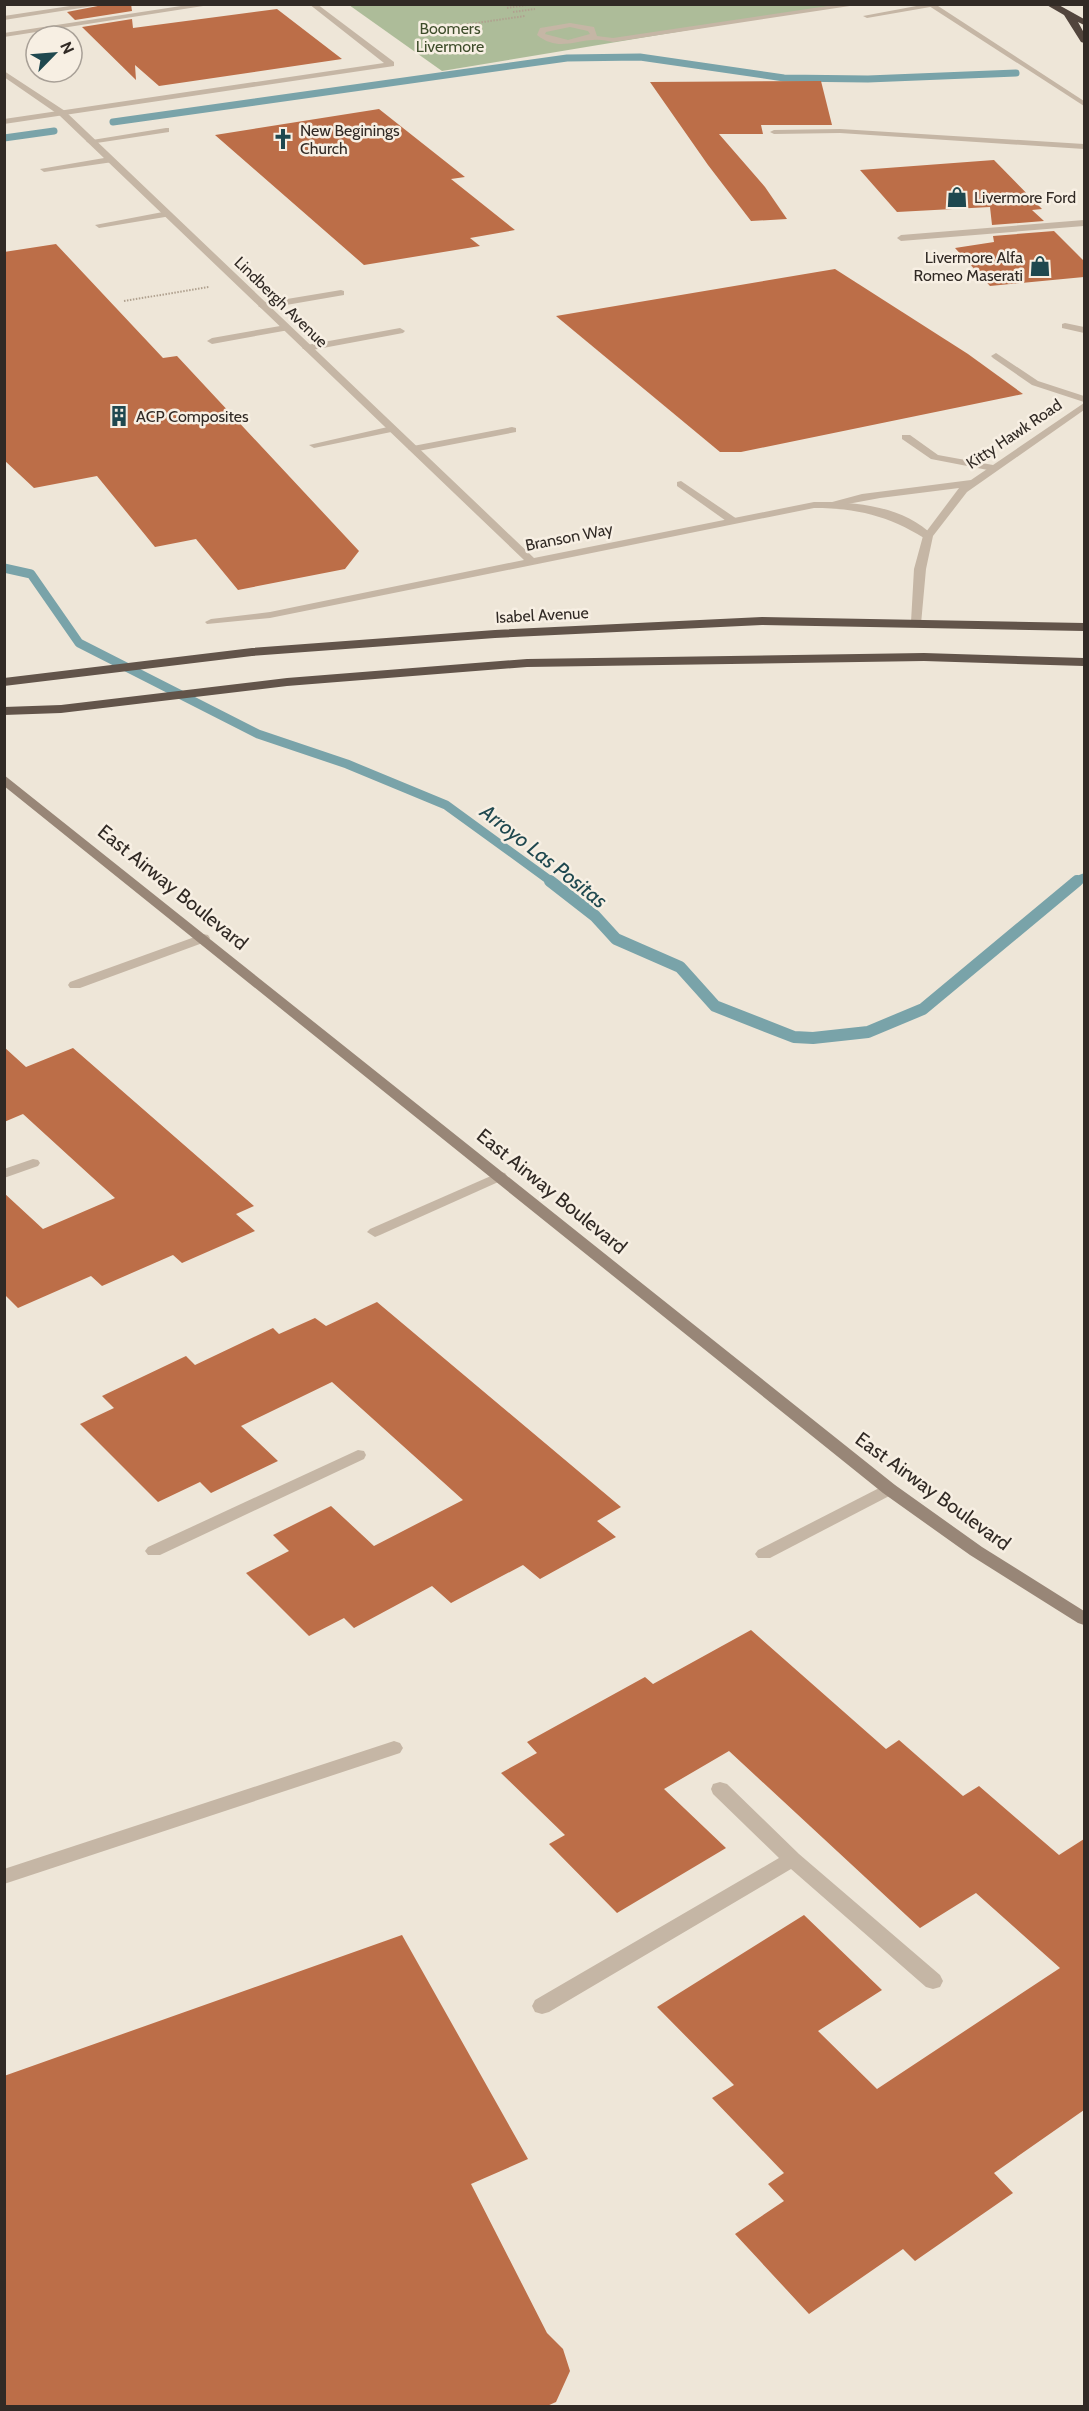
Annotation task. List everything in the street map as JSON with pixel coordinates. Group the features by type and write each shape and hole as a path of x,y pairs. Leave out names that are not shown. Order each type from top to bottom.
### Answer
{"highway":[{"path":"1049,4 1084,22"},
{"path":"1068,14 1084,40"},
{"name":"Isabel Avenue","path":"7,681 252,652 495,634 751,621 917,622 1084,627"},
{"path":"4,711 61,709 287,682 538,662 912,657 1084,662"}],"main road":[{"name":"East Airway Boulevard","path":"4,779 889,1489 976,1551 1084,1619"}],"street":[{"path":"4,28 8,34 213,4"},
{"path":"4,122 391,64 312,4"},
{"path":"550,44 572,42 592,35 797,4"},
{"path":"530,30 579,26 592,35 613,40 860,4"},
{"path":"4,18 102,5"},
{"path":"867,16 931,5 1084,104"},
{"path":"548,28 541,32 544,38 572,42"},
{"name":"Lindbergh Avenue","path":"4,73 62,113 531,561"},
{"path":"90,141 166,130"},
{"path":"774,132 840,131 1084,147"},
{"path":"44,170 110,160"},
{"path":"99,225 168,214"},
{"path":"901,238 1084,223"},
{"path":"263,306 341,293"},
{"path":"1065,326 1084,330"},
{"path":"212,341 286,328"},
{"path":"307,348 400,331"},
{"path":"996,356 1035,383 1084,399"},
{"name":"Kitty Hawk Road","path":"917,622 920,569 928,536 971,483 1084,406"},
{"path":"314,445 392,429"},
{"path":"413,449 512,430"},
{"path":"906,437 934,457 993,468"},
{"path":"826,505 877,494 971,483"},
{"path":"681,484 733,521"},
{"name":"Branson Way","path":"211,622 270,615 733,521 826,505 868,507 903,519 928,536"},
{"path":"75,986 203,938"},
{"path":"4,1174 33,1162"},
{"path":"375,1232 500,1176"},
{"path":"154,1551 358,1455"},
{"path":"764,1554 889,1489"},
{"path":"4,1877 394,1748"},
{"path":"720,1789 792,1859 933,1981"},
{"path":"542,2006 792,1859"}],"path":[{"path":"507,8 533,4"},
{"path":"513,12 544,7"},
{"path":"428,30 533,14"},
{"path":"124,301 217,285"}],"green space":[{"name":"Boomers Livermore","path":"349,5 840,5 442,71"}],"building":[{"path":"108,4 131,4 132,11 75,20 67,12"},
{"path":"277,9 342,59 159,86 135,65 136,80 84,27 132,19 133,28"},
{"path":"821,81 832,125 761,125 763,134 719,134 765,187 787,219 751,221 708,165 650,82"},
{"path":"379,109 465,177 451,179 515,230 470,238 480,246 364,265 215,135"},
{"name":"Livermore Ford","path":"994,160 1042,209 1032,210 1044,221 992,225 990,207 897,212 860,170"},
{"path":"1054,231 1084,261 1084,277 990,286 955,248 994,242 993,236"},
{"path":"56,244 163,358 177,356 359,551 345,569 238,590 196,539 155,547 97,476 34,488 4,460 4,252"},
{"path":"835,269 968,354 1023,394 741,452 720,452 556,316"},
{"path":"4,1047 26,1067 73,1048 254,1206 236,1214 255,1231 182,1263 173,1255 102,1286 91,1276 18,1308 4,1294 4,1193 43,1229 115,1198 23,1114 4,1122"},
{"path":"377,1302 621,1507 597,1521 616,1537 540,1579 523,1565 451,1603 432,1586 354,1628 344,1618 309,1636 246,1573 289,1551 273,1535 331,1506 374,1546 463,1500 332,1382 241,1426 278,1461 211,1493 200,1482 158,1502 80,1424 114,1408 102,1396 186,1356 195,1365 273,1328 279,1334 315,1318 326,1326"},
{"path":"751,1630 886,1749 899,1740 963,1796 979,1786 1059,1855 1084,1839 1084,2110 994,2173 1013,2193 915,2261 903,2249 809,2314 735,2234 784,2201 768,2184 784,2173 712,2098 734,2085 657,2007 804,1915 882,1990 818,2031 877,2089 1060,1968 976,1893 920,1928 729,1751 664,1789 726,1848 617,1913 549,1844 565,1835 501,1773 537,1753 527,1742 645,1677 653,1684"},
{"path":"402,1935 528,2159 471,2184 547,2333 563,2349 570,2371 556,2402 547,2406 4,2406 4,2076"}],"waterway":[{"path":"113,122 567,58 640,57 784,78 868,79 1016,73"},
{"path":"4,138 54,131"},
{"name":"Arroyo Las Positas","path":"4,568 31,574 79,643 258,734 347,764 446,805 552,882"},
{"name":"Arroyo Las Positas","path":"1074,882 1084,878"},
{"name":"Arroyo Las Positas","path":"550,881 595,916 616,939 680,967 715,1006 794,1037 813,1038 868,1032 923,1009 1077,881"}],"place":[{"name":"New Beginings Church","path":"283,139"},
{"name":"Livermore Ford","path":"957,197"},
{"name":"Livermore Alfa Romeo Maserati","path":"1040,266"},
{"name":"ACP Composites","path":"119,416"}]}
